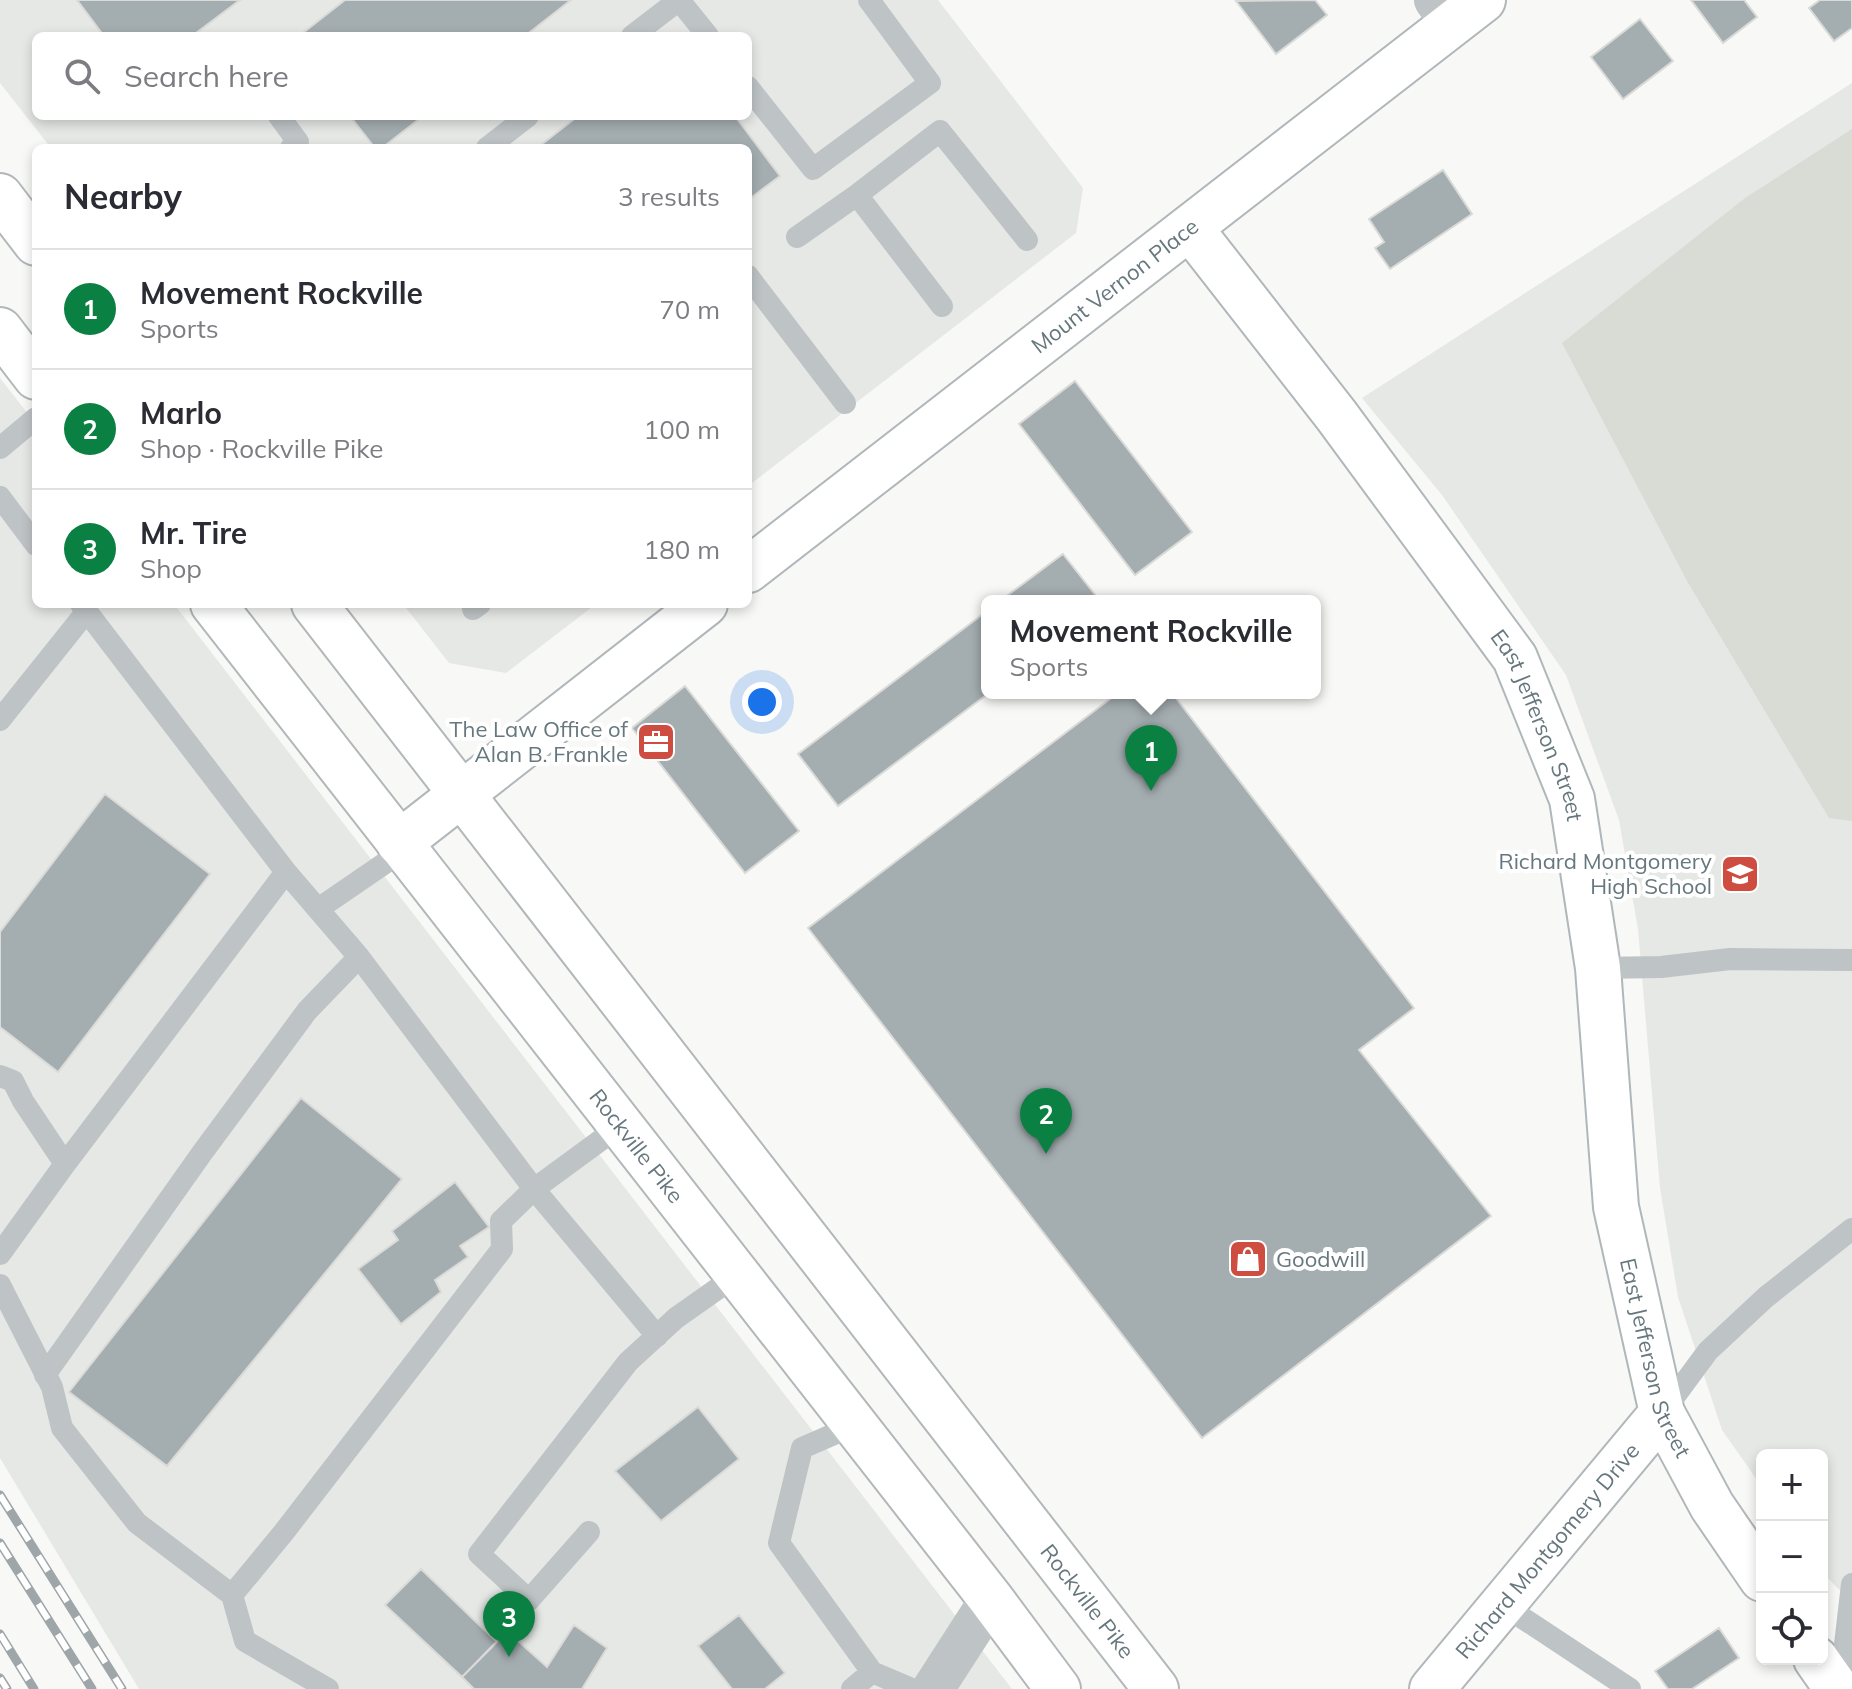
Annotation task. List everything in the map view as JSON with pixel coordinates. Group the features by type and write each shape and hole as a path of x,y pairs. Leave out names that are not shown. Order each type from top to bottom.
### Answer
{"street":[{"name":"Mount Vernon Place","path":"752,567 1190,228 1456,8"},
{"path":"0,196 32,238"},
{"name":"East Jefferson Street","path":"1190,228 1336,415 1515,658 1572,799 1598,968 1616,1207 1662,1413 1712,1506 1756,1570"},
{"path":"0,330 32,372"},
{"name":"Rockville Pike","path":"216,608 991,1599 1058,1689"},
{"name":"Rockville Pike","path":"317,608 1156,1689"},
{"path":"402,846 460,795 700,608"},
{"name":"Richard Montgomery Drive","path":"1432,1689 1662,1413"},
{"path":"933,1689 991,1599"},
{"path":"1820,1665 1838,1689"}],"lane":[{"path":"637,32 679,0 705,32"},
{"path":"752,92 813,169 930,83 869,0"},
{"path":"282,120 298,142 296,144"},
{"path":"492,144 523,120"},
{"path":"797,237 940,131 1027,240"},
{"path":"857,195 942,306"},
{"path":"752,281 845,403"},
{"path":"0,448 32,421"},
{"path":"0,497 32,540"},
{"path":"0,720 84,608 286,872 359,957 534,1189 657,1336"},
{"path":"318,909 402,846"},
{"path":"0,1254 286,872"},
{"path":"45,1375 307,1011 359,957"},
{"path":"1598,968 1661,967 1730,959 1852,960"},
{"path":"0,1076 13,1081 65,1164"},
{"path":"232,1595 502,1249 501,1221 534,1189 620,1126"},
{"path":"1662,1413 1708,1351 1766,1297 1852,1229"},
{"path":"589,1532 529,1600 479,1554 628,1362 676,1318 737,1275"},
{"path":"0,1285 52,1387 62,1428 137,1523 232,1595 245,1641 328,1689"},
{"path":"855,1425 802,1448 779,1543 872,1672 912,1689"},
{"path":"1838,1689 1852,1584"},
{"path":"1503,1605 1630,1689"},
{"path":"852,1689 872,1672"}],"shaded area":[{"path":"0,0 938,0 1083,188 1076,233 752,483 752,144 48,144 0,83"},
{"name":"Richard Montgomery High School","path":"1852,83 1852,1603 1828,1578 1828,1449 1756,1449 1756,1478 1722,1430 1678,1297 1660,1188 1638,929 1619,820 1566,675 1442,495 1362,398"},
{"path":"1852,129 1852,821 1829,818 1687,581 1562,343 1745,198"},
{"path":"0,378 32,419 32,608 177,608 1012,1689 139,1689 0,1458"},
{"path":"406,608 591,608 506,673 449,663"}],"building":[{"path":"77,0 240,0 197,32 101,32"},
{"path":"345,0 571,0 530,32 304,32"},
{"path":"1315,0 1327,15 1276,54 1236,1"},
{"path":"1691,0 1744,0 1757,17 1723,43"},
{"path":"1820,0 1852,0 1852,28 1834,41 1809,8"},
{"path":"1640,19 1673,61 1623,99 1591,57"},
{"path":"353,120 418,120 387,144 372,144"},
{"path":"573,120 738,120 780,176 752,197 752,144 542,144"},
{"path":"1443,170 1472,214 1390,269 1375,248 1384,242 1369,219"},
{"path":"1075,381 1192,532 1135,575 1019,424"},
{"path":"1063,554 1095,595 1008,595"},
{"path":"981,616 981,699 838,806 798,754"},
{"path":"685,686 799,831 745,873 632,728"},
{"path":"1110,699 1177,699 1414,1008 1359,1050 1491,1216 1202,1438 808,928"},
{"path":"105,794 210,874 58,1072 0,1027 0,932"},
{"path":"301,1098 402,1179 167,1466 69,1392"},
{"path":"455,1182 489,1227 460,1246 468,1257 435,1280 441,1292 401,1324 358,1269 398,1240 392,1231"},
{"path":"698,1407 739,1459 661,1521 615,1471"},
{"path":"421,1569 497,1642 462,1677 385,1605"},
{"path":"739,1615 785,1673 765,1689 732,1689 698,1646"},
{"path":"574,1625 607,1648 582,1689 474,1689 462,1677 507,1631 547,1667"},
{"path":"1719,1628 1739,1658 1692,1689 1668,1689 1655,1671"}],"railway":[{"path":"0,1495 122,1689"},
{"path":"0,1543 92,1689"},
{"path":"0,1634 34,1689"},
{"path":"0,1678 7,1689"}],"place":[{"name":"The Law Office of Alan B. Frankle","path":"656,742"},
{"name":"Movement Rockville","path":"1151,791"},
{"name":"Richard Montgomery High School","path":"1740,874"},
{"name":"Marlo","path":"1046,1154"},
{"name":"Goodwill","path":"1248,1259"},
{"name":"Mr. Tire","path":"509,1657"}]}
